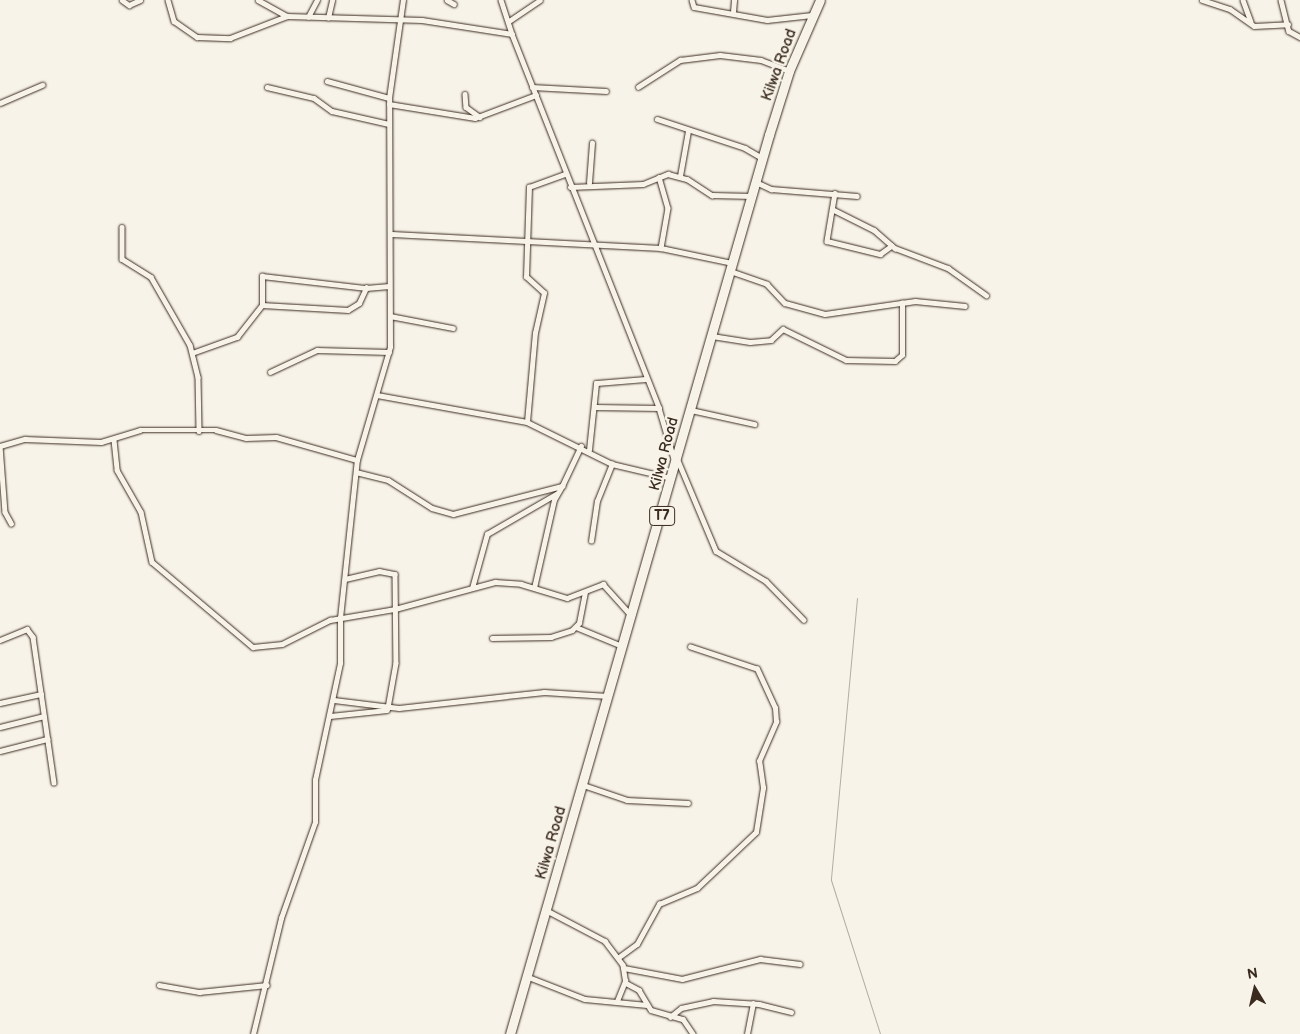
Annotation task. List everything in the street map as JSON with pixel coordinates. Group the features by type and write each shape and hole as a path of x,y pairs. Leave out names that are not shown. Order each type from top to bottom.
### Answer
{"highway":[{"name":"Kilwa Road","path":"510,1034 622,646 634,618 676,460 789,71 820,0"}],"street":[{"path":"122,0 129,5 140,0"},
{"path":"258,0 287,16"},
{"path":"308,17 317,0"},
{"path":"328,18 332,0"},
{"path":"253,1034 267,985 282,918 315,822 315,779 334,700 340,618 356,472 389,352 389,286 392,234 389,101 403,0"},
{"path":"447,0 454,4"},
{"path":"501,0 512,34 592,244 646,379 660,408 676,460 716,551 766,581 804,620"},
{"path":"509,21 540,0"},
{"path":"692,0 694,7 733,12 767,20 812,15"},
{"path":"733,12 734,0"},
{"path":"1202,0 1230,9 1251,23 1288,24"},
{"path":"1243,0 1251,23"},
{"path":"1281,0 1290,33 1300,37"},
{"path":"167,1 178,26 197,37 230,38 287,16 462,23 512,34"},
{"path":"638,87 680,60 720,55 761,60 789,71"},
{"path":"327,80 389,101 480,117 536,95"},
{"path":"0,103 42,85"},
{"path":"267,87 314,98 332,112 389,124"},
{"path":"532,87 606,91"},
{"path":"465,94 466,107 480,117"},
{"path":"657,119 688,131 745,148 763,159"},
{"path":"680,176 688,131"},
{"path":"589,183 592,143"},
{"path":"527,422 535,333 544,294 526,278 530,184 566,174"},
{"path":"570,187 589,183 642,184 659,177 680,176 712,195 752,196"},
{"path":"659,177 668,208 661,248"},
{"path":"756,182 771,189 857,196"},
{"path":"835,193 827,242 880,254 891,246"},
{"path":"832,210 874,230 891,246 948,268 986,295"},
{"path":"122,227 120,254 151,277 192,353 198,376 199,431"},
{"path":"392,234 661,248 731,267 768,284 785,303 825,314 902,303 965,306"},
{"path":"192,353 237,337 262,305 262,276 366,288 389,286"},
{"path":"262,305 348,310 359,303 366,288"},
{"path":"712,336 756,342 771,340 783,329 846,360 895,360 902,355 902,303"},
{"path":"390,316 453,328"},
{"path":"270,372 317,350 389,352"},
{"path":"589,450 595,407 594,385 599,381 646,379"},
{"path":"377,395 527,422 581,446 612,464 672,478"},
{"path":"595,407 660,408"},
{"path":"691,410 754,424"},
{"path":"11,523 4,512 0,446 25,439 114,440 128,431 199,431 276,437 358,460"},
{"path":"114,440 117,470 141,512 152,562 239,638 267,649 340,618 395,609 472,588 504,582 534,588 567,598 605,585 634,618"},
{"path":"472,588 487,534 556,494 562,486 581,446"},
{"path":"591,541 597,501 612,464"},
{"path":"356,472 388,480 446,514 562,486"},
{"path":"534,588 556,494"},
{"path":"345,579 358,574 392,571 396,663 388,708"},
{"path":"576,627 585,593"},
{"path":"492,638 551,637 576,627 622,646"},
{"path":"0,640 30,632 54,782"},
{"path":"619,957 636,944 659,904 700,886 756,832 763,788 759,760 776,722 776,712 757,670 691,647"},
{"path":"330,716 544,692 608,696"},
{"path":"0,703 41,694"},
{"path":"334,700 388,708 414,707"},
{"path":"0,727 44,716"},
{"path":"0,751 47,739"},
{"path":"582,785 627,800 688,803"},
{"path":"545,910 605,941 619,957 624,968 625,981 617,1001"},
{"path":"624,968 682,979 760,959 800,964"},
{"path":"526,976 585,999 647,1005"},
{"path":"625,981 639,990 647,1005 656,1014 686,1021 692,1034"},
{"path":"158,985 199,992 267,985"},
{"path":"670,1017 681,1008 711,1002 753,1004 791,1012"},
{"path":"747,1034 753,1004"}],"waterway":[{"path":"857,598 831,880 880,1034"}]}
